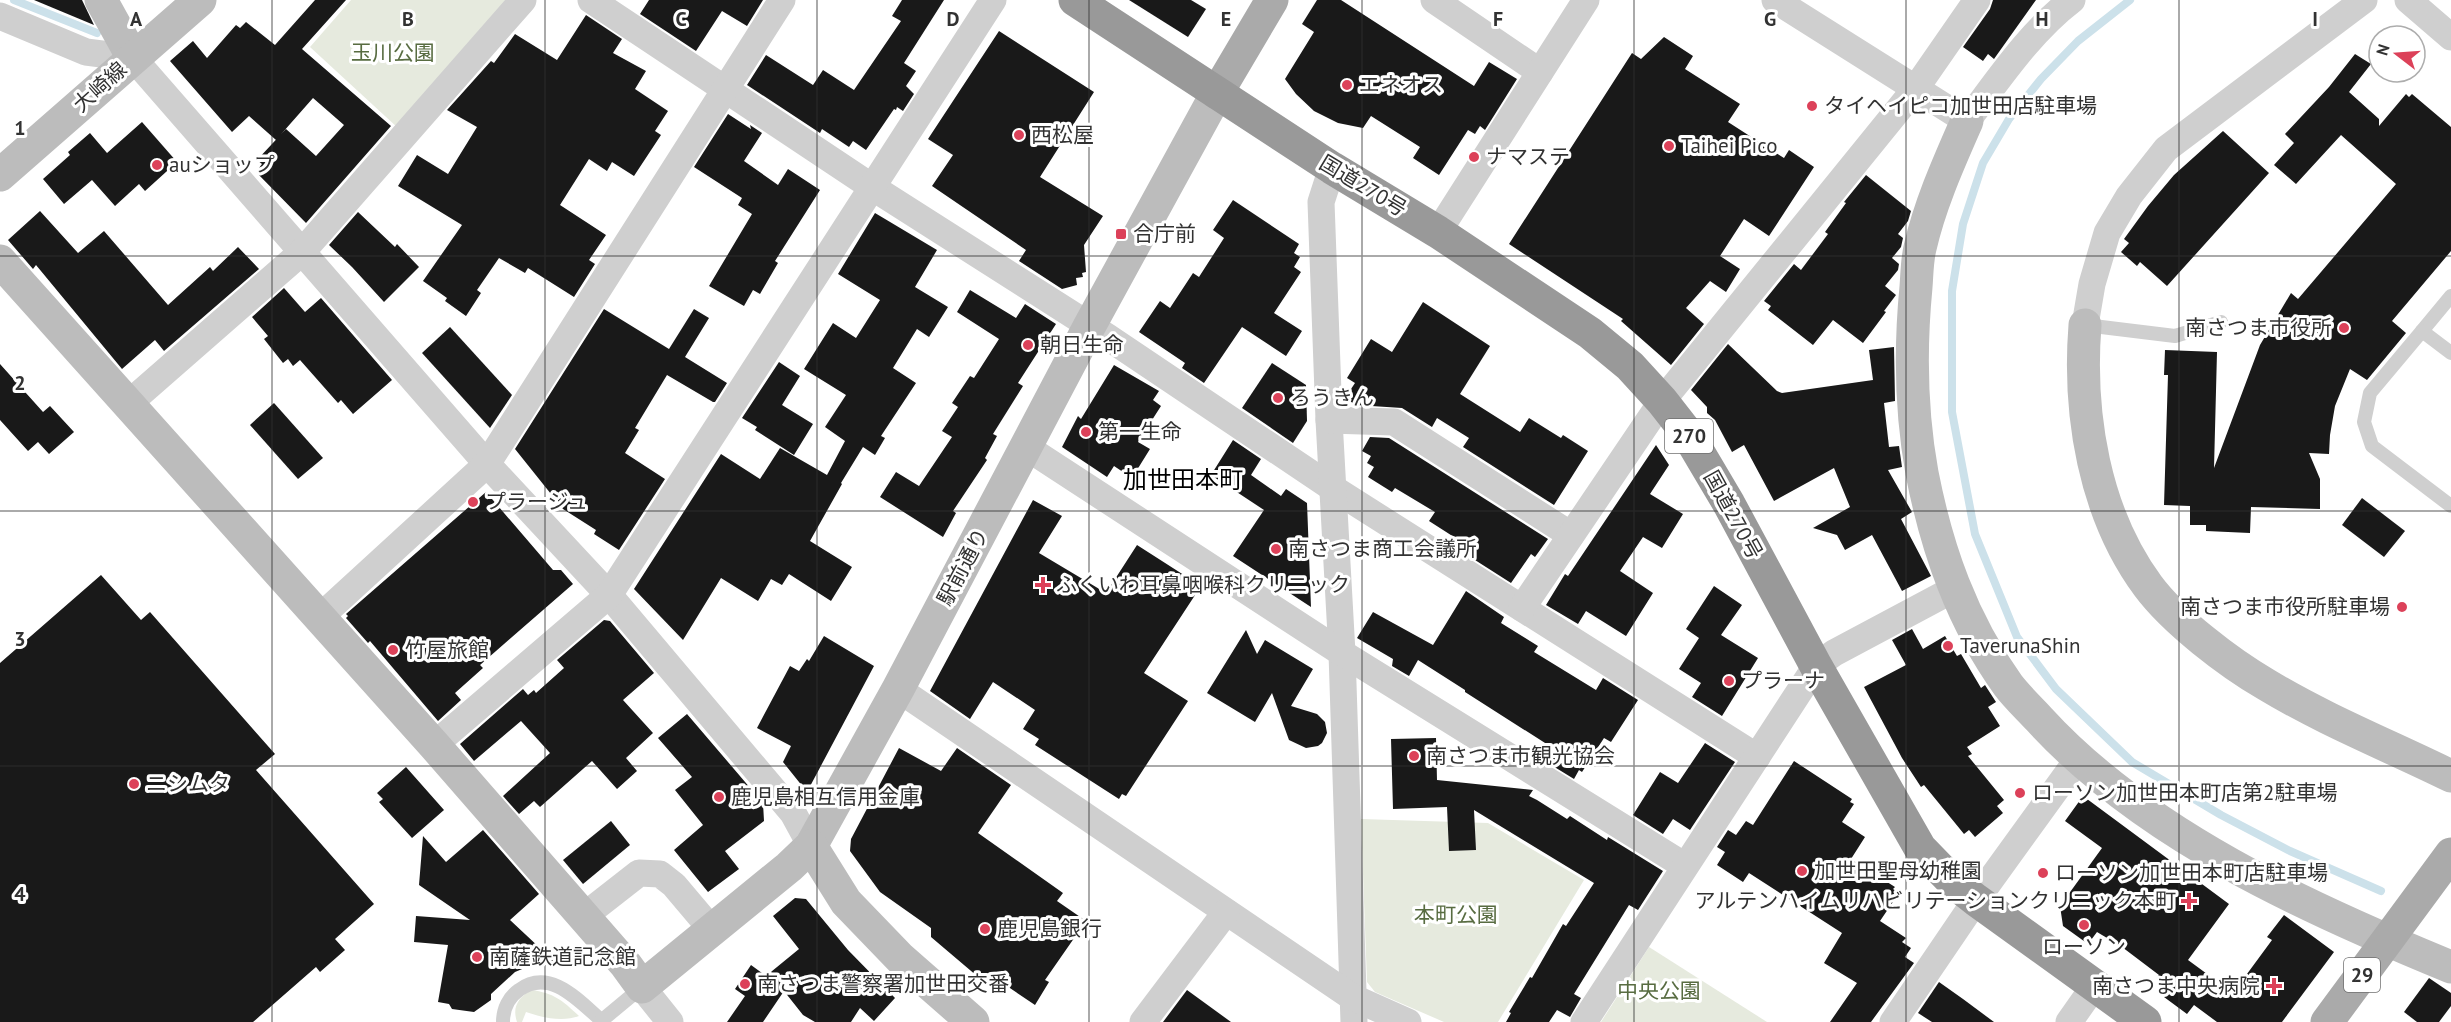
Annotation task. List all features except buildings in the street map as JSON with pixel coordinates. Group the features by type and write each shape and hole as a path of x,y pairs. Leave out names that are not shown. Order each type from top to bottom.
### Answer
{"highway":[{"name":"国道270号","path":"1075,0 1332,168 1438,232 1590,333 1630,366 1687,433 1729,504 1816,666 1920,848 1953,882 1976,900 2145,1022"}],"main road":[{"path":"1217,93 1272,0"},
{"name":"29","path":"2327,1022 2451,854"}],"street":[{"path":"101,0 133,57 487,464 609,595 792,813 846,902 900,958 973,1022"},
{"name":"大崎線","path":"0,175 200,0"},
{"path":"128,404 302,252 523,0"},
{"path":"591,0 872,187 1090,325 1334,489 1757,757"},
{"path":"320,617 487,464 782,0"},
{"path":"434,745 609,595 993,0"},
{"path":"1434,0 1540,72"},
{"path":"1438,232 1586,0"},
{"path":"1522,608 1662,401 1916,88 1977,0"},
{"path":"2072,0 2060,9 2012,61 1967,121 1943,176 1920,249 1913,316 1913,390 1917,447 1929,507 1954,589 1978,639 2010,687 2078,759 2169,828 2270,884 2392,935 2451,967"},
{"path":"2364,0 2166,149 2129,196 2107,232 2092,284 2085,325 2082,364 2086,421 2096,471 2127,551 2148,586 2176,616 2225,657 2266,685 2451,776"},
{"path":"2408,0 2451,37"},
{"path":"1782,2 1967,121"},
{"path":"0,16 86,52 133,57"},
{"name":"駅前通り","path":"642,987 789,867 811,846 898,689 1090,325 1217,93"},
{"path":"1332,168 1321,202 1329,420 1342,653 1353,1009"},
{"path":"0,261 434,745 584,916 670,1022"},
{"path":"1329,420 1394,422 1571,535"},
{"path":"1026,447 1342,653 1685,866"},
{"path":"1584,1022 1816,666 1834,653 1954,589"},
{"path":"898,689 1226,912 1353,1009 1408,1022"},
{"path":"1893,1022 1976,900 2078,759"},
{"path":"584,916 639,873 660,874 674,885 712,930"},
{"path":"1143,1022 1226,912"},
{"path":"2069,1022 2095,985"}],"lane":[{"path":"2451,296 2370,393 2364,422 2373,446 2451,506"},
{"path":"2085,325 2175,336 2221,322"},
{"path":"2422,331 2451,353"},
{"path":"489,1022 503,1019 507,1004 514,994 535,982 548,982 559,986 601,1021 642,987"}],"green space":[{"name":"玉川公園","path":"351,0 512,0 398,128 310,47"},
{"name":"本町公園","path":"1361,819 1488,823 1584,880 1498,1022 1444,1022 1375,992 1367,982"},
{"name":"中央公園","path":"1649,947 1767,1022 1601,1022"},
{"path":"531,990 557,998 579,1016 553,1019 526,1012 522,1022 517,1022 515,1012 517,1003"}],"waterway":[{"path":"14,0 97,33"},
{"path":"2130,0 2078,41 2041,79 2009,119 1983,163 1963,224 1952,291 1952,412 1975,534 2017,637 2056,689 2132,762 2221,815 2290,851 2381,891"}],"place":[{"name":"エネオス","path":"1347,85"},
{"name":"タイヘイピコ加世田店駐車場","path":"1812,106"},
{"name":"西松屋","path":"1019,135"},
{"name":"Taihei Pico","path":"1669,146"},
{"name":"ナマステ","path":"1474,157"},
{"name":"auショップ","path":"157,165"},
{"name":"合庁前","path":"1121,234"},
{"name":"南さつま市役所","path":"2344,328"},
{"name":"朝日生命","path":"1028,345"},
{"name":"ろうきん","path":"1278,398"},
{"name":"第一生命","path":"1086,432"},
{"name":"プラージュ","path":"473,502"},
{"name":"南さつま商工会議所","path":"1276,549"},
{"name":"ふくいわ耳鼻咽喉科クリニック","path":"1043,585"},
{"name":"南さつま市役所駐車場","path":"2402,607"},
{"name":"TaverunaShin","path":"1948,646"},
{"name":"竹屋旅館","path":"393,650"},
{"name":"プラーナ","path":"1729,681"},
{"name":"南さつま市観光協会","path":"1414,756"},
{"name":"ニシムタ","path":"134,784"},
{"name":"ローソン加世田本町店第2駐車場","path":"2020,793"},
{"name":"鹿児島相互信用金庫","path":"719,797"},
{"name":"加世田聖母幼稚園","path":"1802,871"},
{"name":"ローソン加世田本町店駐車場","path":"2043,873"},
{"name":"アルテンハイムリハビリテーションクリニック本町","path":"2189,901"},
{"name":"ローソン","path":"2084,925"},
{"name":"鹿児島銀行","path":"985,929"},
{"name":"南薩鉄道記念館","path":"477,957"},
{"name":"南さつま警察署加世田交番","path":"745,984"},
{"name":"南さつま中央病院","path":"2274,986"}],"district":[{"name":"加世田本町","path":"1183,480"}]}
